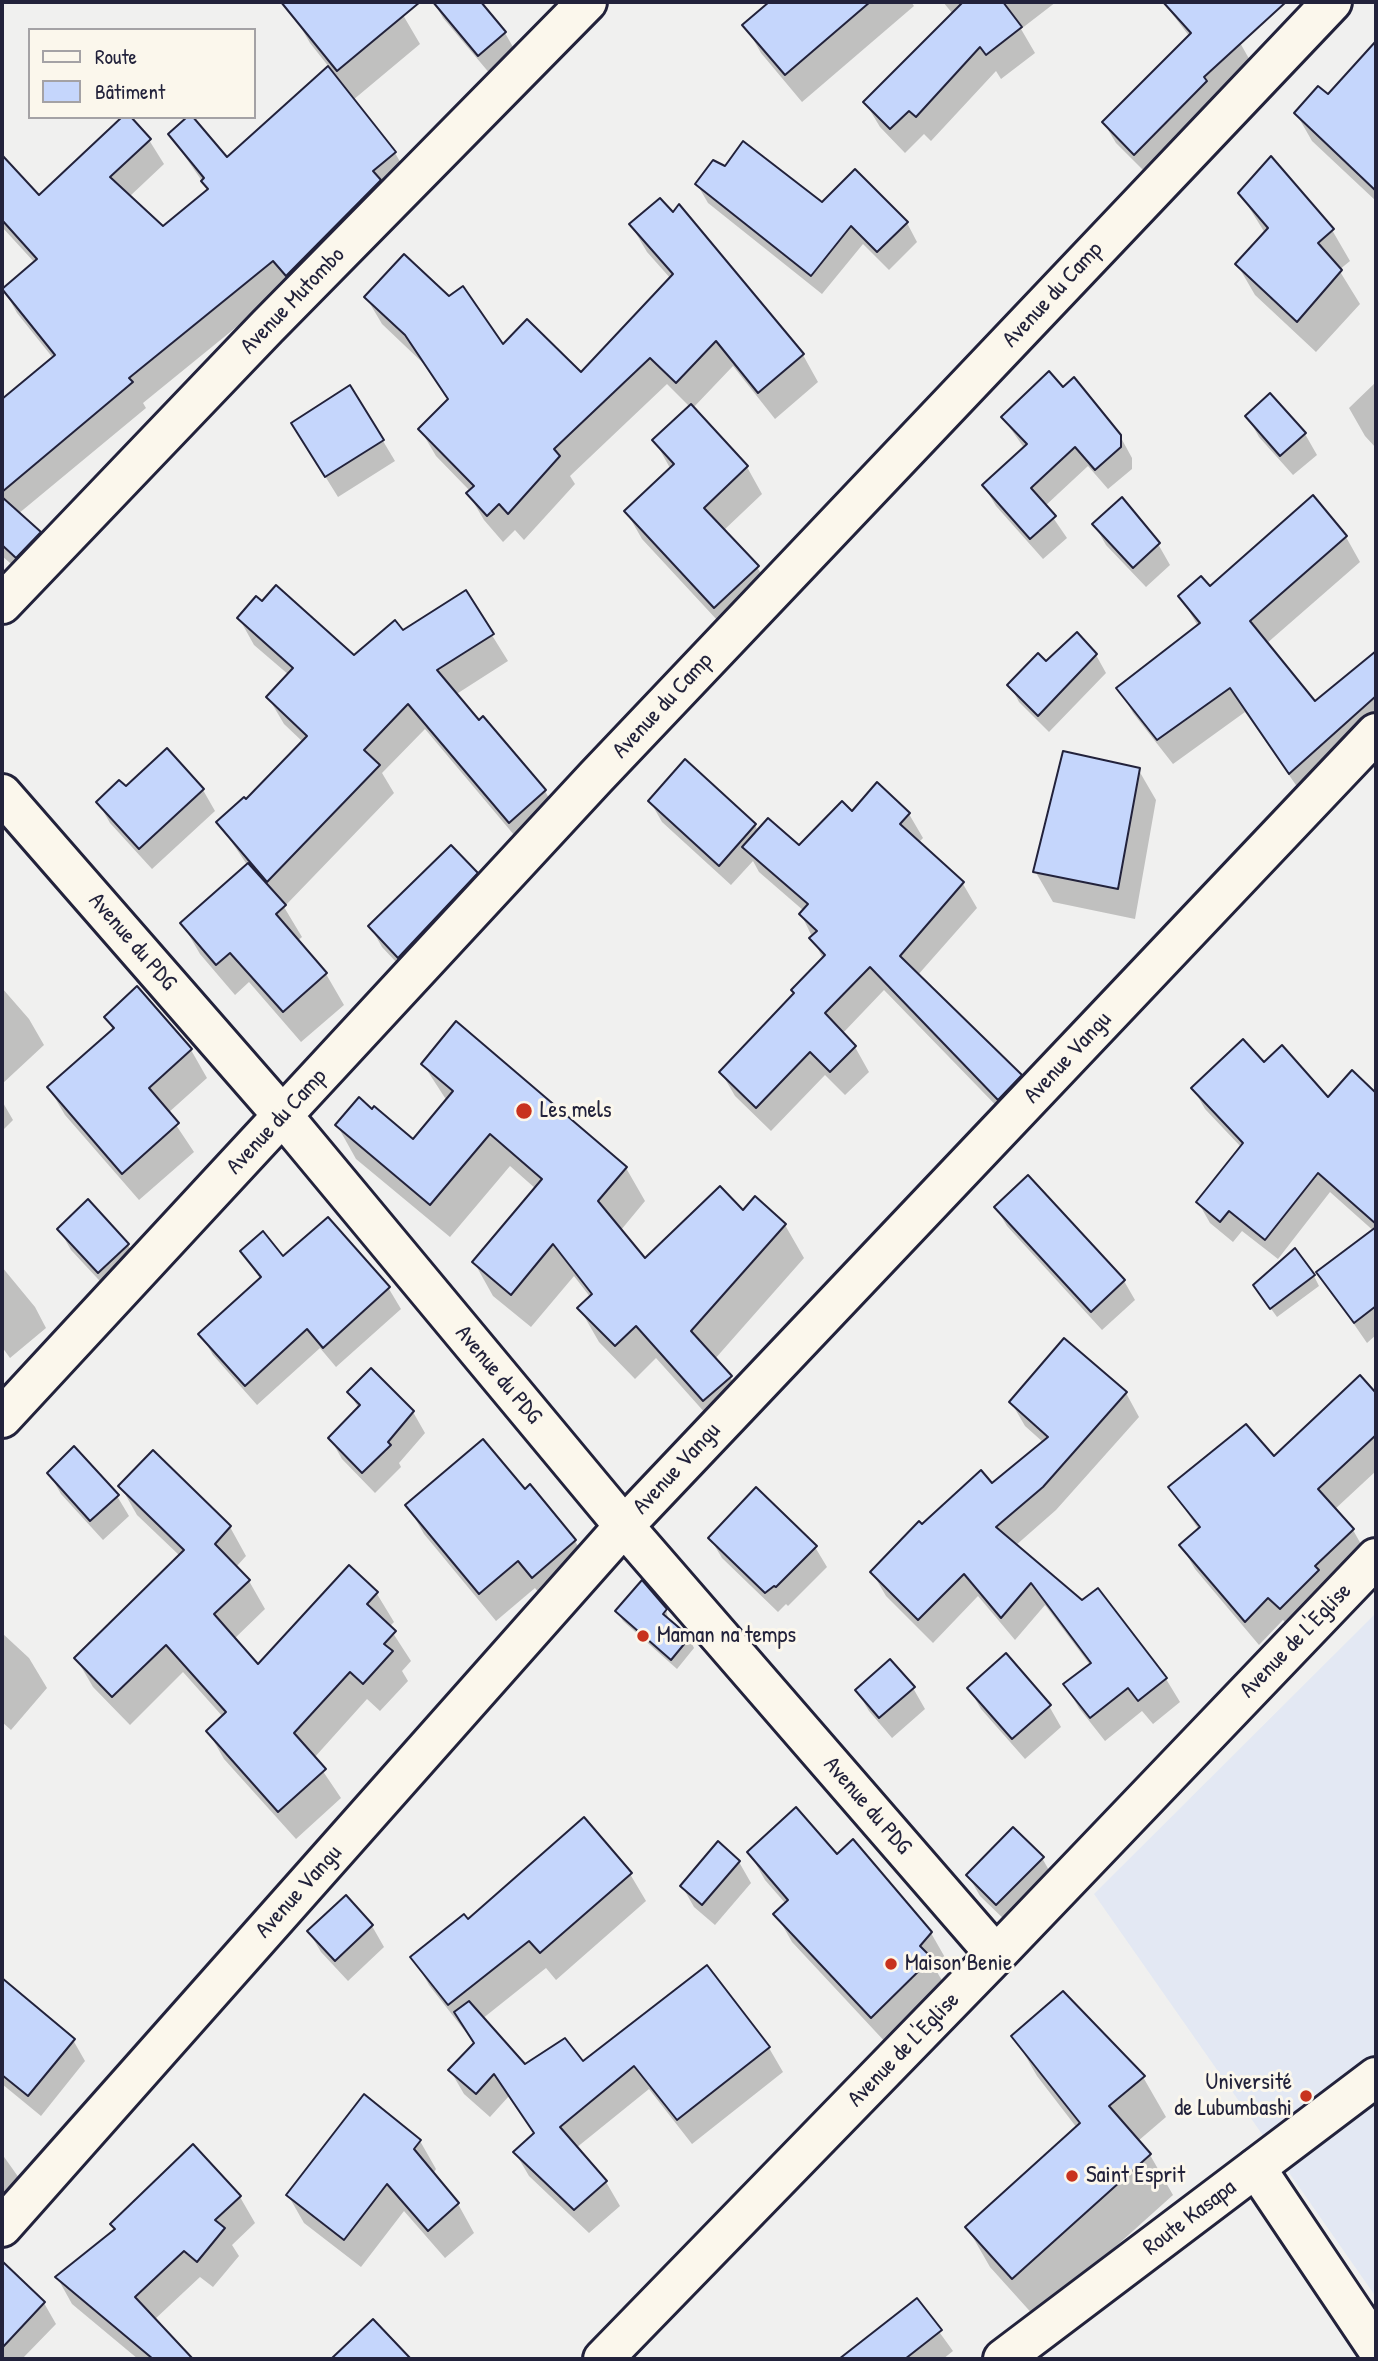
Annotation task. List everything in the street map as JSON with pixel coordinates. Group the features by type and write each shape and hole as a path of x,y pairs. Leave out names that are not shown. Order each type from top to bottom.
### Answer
{"street":[{"name":"Avenue Mutombo","path":"2,604 276,317 587,2"},
{"name":"Avenue du Camp","path":"2,1418 596,777 1332,2"},
{"name":"Avenue Vangu","path":"2,2227 624,1526 1376,733"},
{"name":"Avenue du PDG","path":"2,793 283,1116 624,1526 996,1955"},
{"name":"Avenue de L'Eglise","path":"603,2359 996,1955 1376,1558"},
{"name":"Route Kasapa","path":"1003,2359 1376,2077"},
{"path":"1256,2168 1376,2347"}],"shaded area":[{"name":"Université de Lubumbashi","path":"1376,1613 1376,2297 1094,1894"}],"building":[{"path":"281,2 420,2 337,71"},
{"path":"433,2 481,2 506,32 478,56"},
{"path":"769,2 870,2 785,75 742,25"},
{"path":"963,2 1003,2 1022,27 986,55 980,47 916,117 909,111 890,129 863,102"},
{"path":"1163,2 1286,2 1204,77 1207,81 1134,155 1102,122 1191,33"},
{"path":"1376,41 1376,191 1294,113 1318,86 1328,94"},
{"path":"328,66 396,152 373,171 381,180 286,276 273,261 129,378 133,382 2,492 2,399 55,355 2,289 37,259 2,220 2,155 39,195 120,119 133,119 151,139 110,177 163,226 208,189 201,181 204,178 168,134 185,119 195,119 227,157"},
{"path":"743,141 822,202 855,169 908,222 877,252 851,226 811,276 695,184 713,160 725,166"},
{"path":"1271,156 1334,229 1318,243 1342,270 1297,322 1235,264 1268,228 1238,193"},
{"path":"660,198 673,212 679,204 804,354 758,393 716,341 676,383 650,358 554,449 560,456 508,514 499,504 487,516 466,493 474,486 418,429 448,399 405,335 364,297 404,254 449,296 463,286 503,344 527,319 581,372 673,274 629,224"},
{"path":"1049,371 1063,387 1074,377 1121,435 1121,447 1095,470 1075,447 1031,488 1056,516 1030,539 982,485 1027,444 1001,417"},
{"path":"350,385 384,440 325,477 291,423"},
{"path":"1270,393 1306,433 1280,456 1245,416"},
{"path":"691,404 748,466 704,508 759,566 714,608 624,511 674,464 652,440"},
{"path":"1313,495 1347,536 1250,621 1315,701 1376,651 1376,696 1289,774 1230,688 1157,740 1116,688 1200,623 1178,596 1201,576 1210,586"},
{"path":"2,497 41,532 16,558 2,545"},
{"path":"1122,497 1160,543 1133,568 1092,524"},
{"path":"276,585 354,655 395,620 403,630 466,590 494,634 437,670 479,720 483,716 546,790 509,823 408,704 364,750 380,765 267,882 216,822 244,797 246,799 307,736 266,697 293,668 237,618 256,596 262,601"},
{"path":"1077,632 1097,654 1038,716 1007,685 1038,653 1046,661"},
{"path":"167,748 204,789 139,849 96,802 119,780 126,786"},
{"path":"1063,751 1140,768 1118,889 1033,872"},
{"path":"685,759 756,824 719,866 648,801"},
{"path":"877,782 910,813 900,824 964,882 900,956 1022,1075 998,1100 870,967 825,1013 856,1046 830,1072 810,1052 756,1108 719,1072 794,993 791,990 825,955 809,938 817,931 799,914 808,904 742,847 768,818 799,845 842,801 852,811"},
{"path":"451,845 478,873 398,958 368,926"},
{"path":"248,863 286,905 276,914 327,973 283,1012 230,953 216,965 180,923"},
{"path":"137,986 192,1049 149,1088 179,1123 122,1174 47,1087 114,1028 104,1017"},
{"path":"456,1021 627,1167 598,1201 645,1258 720,1186 743,1210 755,1196 786,1224 691,1331 732,1376 703,1401 636,1326 615,1346 577,1308 592,1294 553,1244 511,1295 472,1262 542,1179 490,1134 430,1205 335,1125 359,1097 372,1109 374,1106 413,1139 453,1091 421,1064"},
{"path":"1243,1039 1264,1062 1282,1045 1328,1097 1352,1070 1376,1093 1376,1224 1318,1173 1265,1240 1229,1211 1220,1222 1196,1202 1243,1143 1191,1088"},
{"path":"1028,1175 1125,1280 1091,1312 994,1207"},
{"path":"88,1199 129,1244 98,1273 57,1229"},
{"path":"328,1217 390,1287 323,1348 307,1329 245,1386 198,1334 261,1277 240,1251 263,1231 283,1256"},
{"path":"1376,1227 1376,1306 1354,1323 1316,1272"},
{"path":"1295,1248 1315,1275 1270,1309 1253,1285"},
{"path":"1064,1338 1127,1392 1043,1487 996,1527 1082,1600 1098,1588 1167,1678 1138,1701 1128,1688 1090,1718 1063,1684 1091,1663 1031,1583 1001,1618 964,1574 918,1620 870,1572 919,1521 922,1524 981,1470 992,1483 1048,1437 1009,1402"},
{"path":"371,1368 414,1411 388,1442 391,1445 362,1473 328,1438 360,1405 347,1392"},
{"path":"1360,1375 1376,1393 1376,1435 1318,1489 1354,1529 1315,1566 1319,1570 1280,1609 1268,1598 1245,1622 1179,1545 1200,1527 1168,1487 1246,1424 1274,1456"},
{"path":"483,1439 525,1489 530,1484 576,1540 532,1578 518,1561 479,1594 405,1505"},
{"path":"74,1446 119,1495 90,1521 47,1473"},
{"path":"153,1450 231,1526 215,1544 250,1580 214,1614 258,1664 349,1565 378,1592 367,1604 396,1631 384,1644 393,1651 363,1684 350,1672 294,1733 326,1769 278,1812 206,1731 226,1712 166,1645 112,1697 74,1658 184,1550 118,1486"},
{"path":"756,1487 817,1546 776,1587 765,1593 708,1538"},
{"path":"642,1580 667,1609 663,1614 690,1637 671,1660 615,1611"},
{"path":"1006,1653 1051,1705 1012,1739 967,1688"},
{"path":"890,1659 915,1687 879,1718 855,1690"},
{"path":"796,1807 837,1854 853,1839 932,1932 920,1946 932,1958 871,2018 773,1914 788,1900 747,1852"},
{"path":"584,1817 632,1873 540,1953 529,1941 448,2005 410,1957 464,1914 468,1919"},
{"path":"1013,1827 1044,1857 996,1905 966,1875"},
{"path":"718,1841 740,1861 702,1905 680,1886"},
{"path":"346,1895 373,1925 335,1961 307,1931"},
{"path":"707,1965 770,2047 677,2120 634,2066 560,2127 607,2181 574,2210 513,2152 534,2133 494,2074 476,2094 448,2070 474,2043 454,2012 469,2001 525,2064 565,2038 583,2061"},
{"path":"2,1978 75,2039 28,2096 2,2075"},
{"path":"1063,1991 1145,2076 1109,2106 1151,2154 1012,2279 965,2227 1080,2123 1011,2036"},
{"path":"364,2094 421,2140 414,2149 459,2203 428,2231 387,2184 344,2240 286,2195"},
{"path":"193,2144 241,2196 215,2220 225,2228 197,2262 184,2251 135,2297 193,2359 153,2359 55,2277 115,2229 110,2224"},
{"path":"2,2261 45,2302 2,2348"},
{"path":"917,2298 942,2330 905,2359 839,2359"},
{"path":"373,2319 411,2359 331,2359"}],"place":[{"name":"Les mels","path":"524,1111"},
{"name":"Maman na temps","path":"643,1636"},
{"name":"Maison Benie","path":"891,1964"},
{"name":"Université de Lubumbashi","path":"1306,2096"},
{"name":"Saint Esprit","path":"1072,2176"}]}
